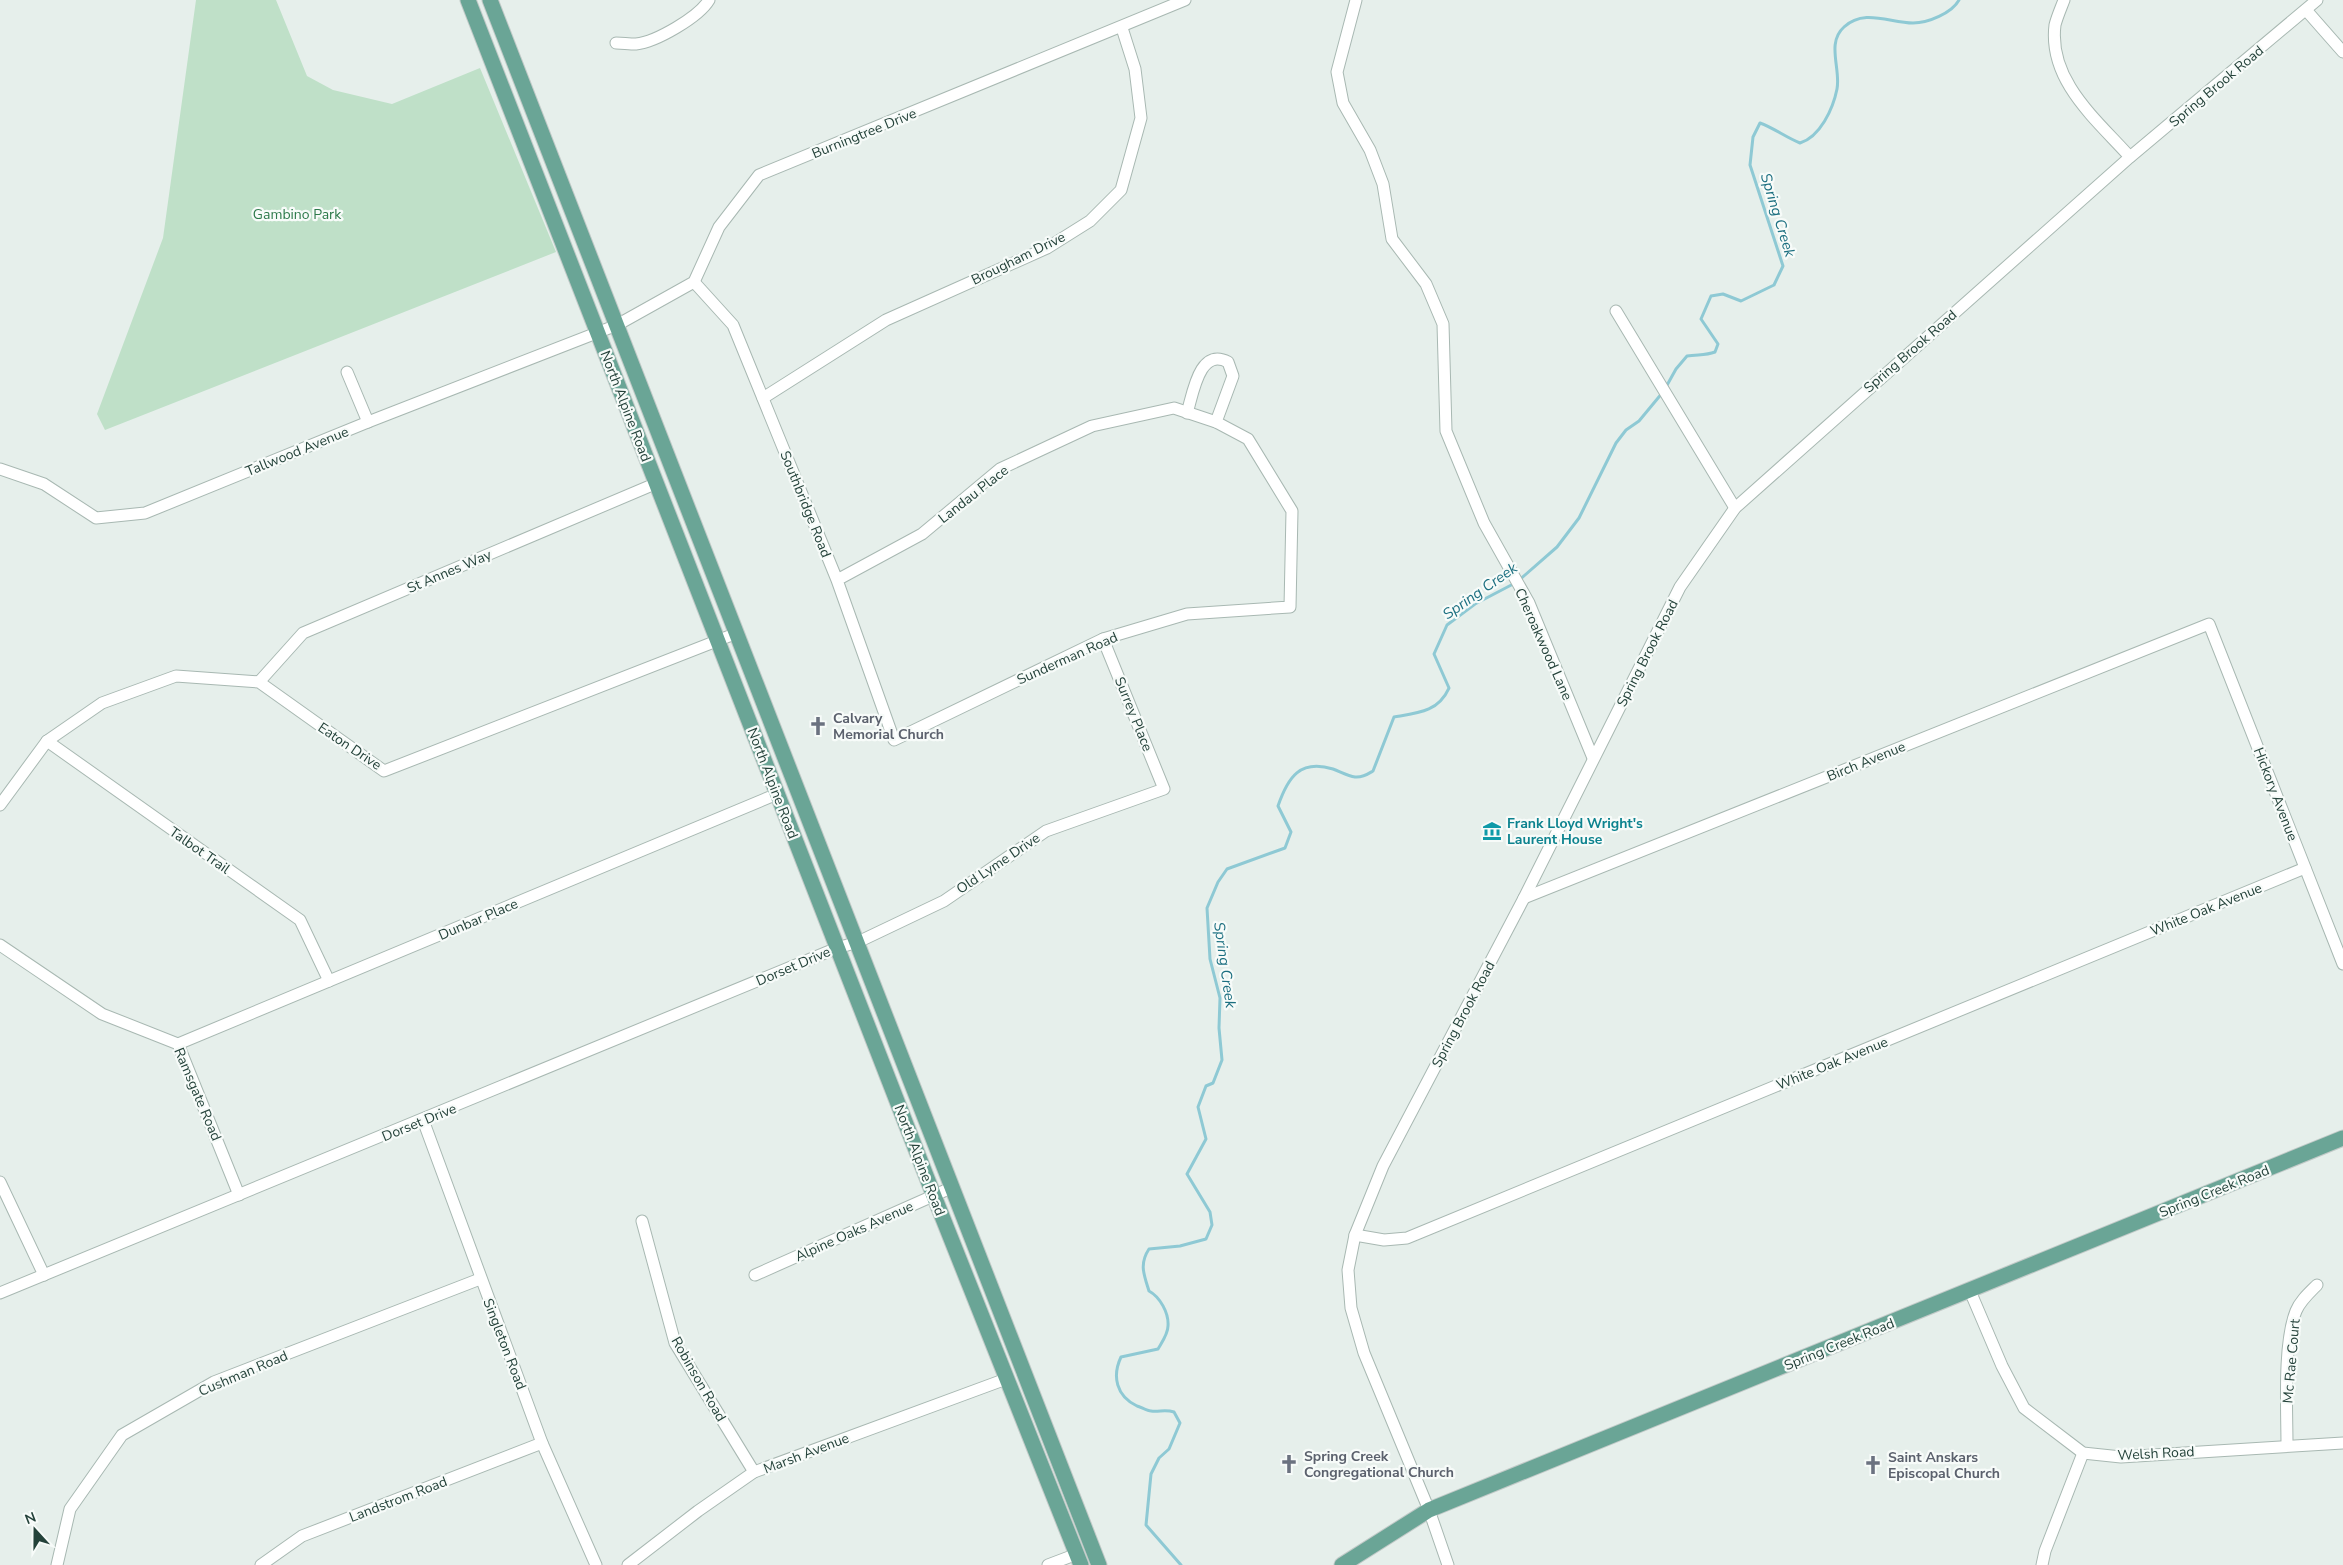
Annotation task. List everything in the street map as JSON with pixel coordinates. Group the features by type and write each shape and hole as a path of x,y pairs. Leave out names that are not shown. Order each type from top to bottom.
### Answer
{"main road":[{"name":"North Alpine Road","path":"468,0 934,1196 1079,1560"},
{"name":"North Alpine Road","path":"490,0 1099,1565"},
{"name":"Spring Creek Road","path":"1342,1565 1429,1510 2343,1138"}],"street":[{"path":"616,43 637,44 672,30 705,7 709,0"},
{"name":"Burningtree Drive","path":"694,282 719,227 759,175 1122,28 1185,0"},
{"name":"Cheroakwood Lane","path":"1356,0 1337,72 1343,103 1370,150 1383,184 1392,239 1426,284 1443,324 1446,431 1484,523 1529,603 1593,758"},
{"path":"2064,0 2056,25 2056,53 2064,77 2078,100 2130,157"},
{"name":"Spring Brook Road","path":"1448,1565 1429,1510 1364,1353 1351,1308 1348,1270 1355,1234 1383,1166 1524,898 1680,588 1735,508 2130,157 2317,0"},
{"path":"2306,10 2343,52"},
{"name":"Brougham Drive","path":"763,398 886,320 1047,248 1090,221 1121,190 1141,118 1135,69 1122,28"},
{"path":"597,331 617,325 694,282"},
{"name":"Southbridge Road","path":"694,282 733,325 837,580 894,740"},
{"path":"1616,311 1735,508"},
{"name":"Tallwood Avenue","path":"0,469 44,484 96,518 145,513 597,331"},
{"path":"1188,413 1200,370 1210,361 1222,359 1228,362 1232,376 1216,422"},
{"path":"348,372 368,422"},
{"name":"Landau Place","path":"837,580 922,534 1000,469 1092,426 1174,408"},
{"name":"Sunderman Road","path":"894,740 1103,639 1187,614 1290,607 1292,511 1248,440 1216,422 1174,408"},
{"name":"St Annes Way","path":"258,682 303,633 657,483"},
{"name":"Hickory Avenue","path":"2209,624 2343,964"},
{"name":"Birch Avenue","path":"1524,898 2209,624"},
{"name":"Eaton Drive","path":"258,682 384,771 717,639 737,633"},
{"name":"Surrey Place","path":"1103,639 1164,789"},
{"path":"0,805 46,741 102,703 176,676 258,682"},
{"name":"Talbot Trail","path":"46,741 300,920 329,980"},
{"name":"Old Lyme Drive","path":"837,948 858,942 944,900 1046,831 1164,789"},
{"name":"Dunbar Place","path":"178,1044 777,794"},
{"name":"White Oak Avenue","path":"1355,1234 1384,1240 1408,1238 2305,868"},
{"name":"Ramsgate Road","path":"0,945 102,1014 178,1044 239,1195"},
{"name":"Dorset Drive","path":"0,1293 837,948"},
{"name":"Singleton Road","path":"423,1120 542,1443 596,1565"},
{"path":"0,1182 44,1275"},
{"name":"Alpine Oaks Avenue","path":"755,1275 953,1187"},
{"name":"Robinson Road","path":"642,1221 675,1343 754,1472"},
{"name":"Cushman Road","path":"57,1565 70,1508 122,1435 214,1382 480,1278"},
{"name":"Mc Rae Court","path":"2287,1445 2286,1381 2295,1312 2303,1299 2317,1285"},
{"name":"Welsh Road","path":"1970,1291 2002,1366 2024,1408 2083,1452 2121,1457 2287,1445 2343,1443"},
{"name":"Marsh Avenue","path":"628,1565 698,1511 754,1472 1006,1379"},
{"name":"Landstrom Road","path":"260,1565 302,1536 542,1443"},
{"path":"2042,1565 2045,1551 2083,1452"},
{"path":"1048,1565 1079,1560"}],"green space":[{"name":"Gambino Park","path":"196,0 276,0 307,76 333,90 392,104 480,68 556,252 105,430 97,414 163,238"}],"waterway":[{"name":"Spring Creek","path":"1666,387 1676,369 1687,356 1715,352 1718,344 1701,319 1711,296 1723,294 1741,301 1774,285 1783,266 1750,165 1753,137 1760,123 1800,143 1807,140 1814,135 1825,121 1835,97 1838,81 1835,48 1839,33 1844,27 1852,21 1869,17 1919,23 1945,13 1956,5 1959,0"},
{"name":"Spring Creek","path":"1181,1565 1146,1525 1151,1474 1159,1458 1169,1449 1180,1423 1174,1412 1149,1411 1130,1402 1120,1391 1117,1371 1121,1357 1158,1349 1167,1332 1168,1321 1165,1311 1157,1297 1149,1291 1144,1275 1143,1265 1149,1249 1180,1246 1206,1239 1212,1225 1210,1212 1187,1174 1206,1139 1198,1107 1206,1086 1213,1083 1222,1060 1219,1028 1220,998 1210,959 1207,908 1218,882 1227,869 1285,848 1291,832 1278,806 1286,787 1297,773 1312,766 1333,769 1355,777 1367,774 1373,771 1394,717 1426,710 1439,702 1449,688 1434,654 1447,625 1475,604 1517,582 1557,547 1579,518 1616,443 1626,430 1639,421 1663,392"}],"place":[{"name":"Calvary Memorial Church","path":"818,726"},
{"name":"Frank Lloyd Wright's Laurent House","path":"1492,831"},
{"name":"Spring Creek Congregational Church","path":"1289,1464"},
{"name":"Saint Anskars Episcopal Church","path":"1873,1465"}]}
